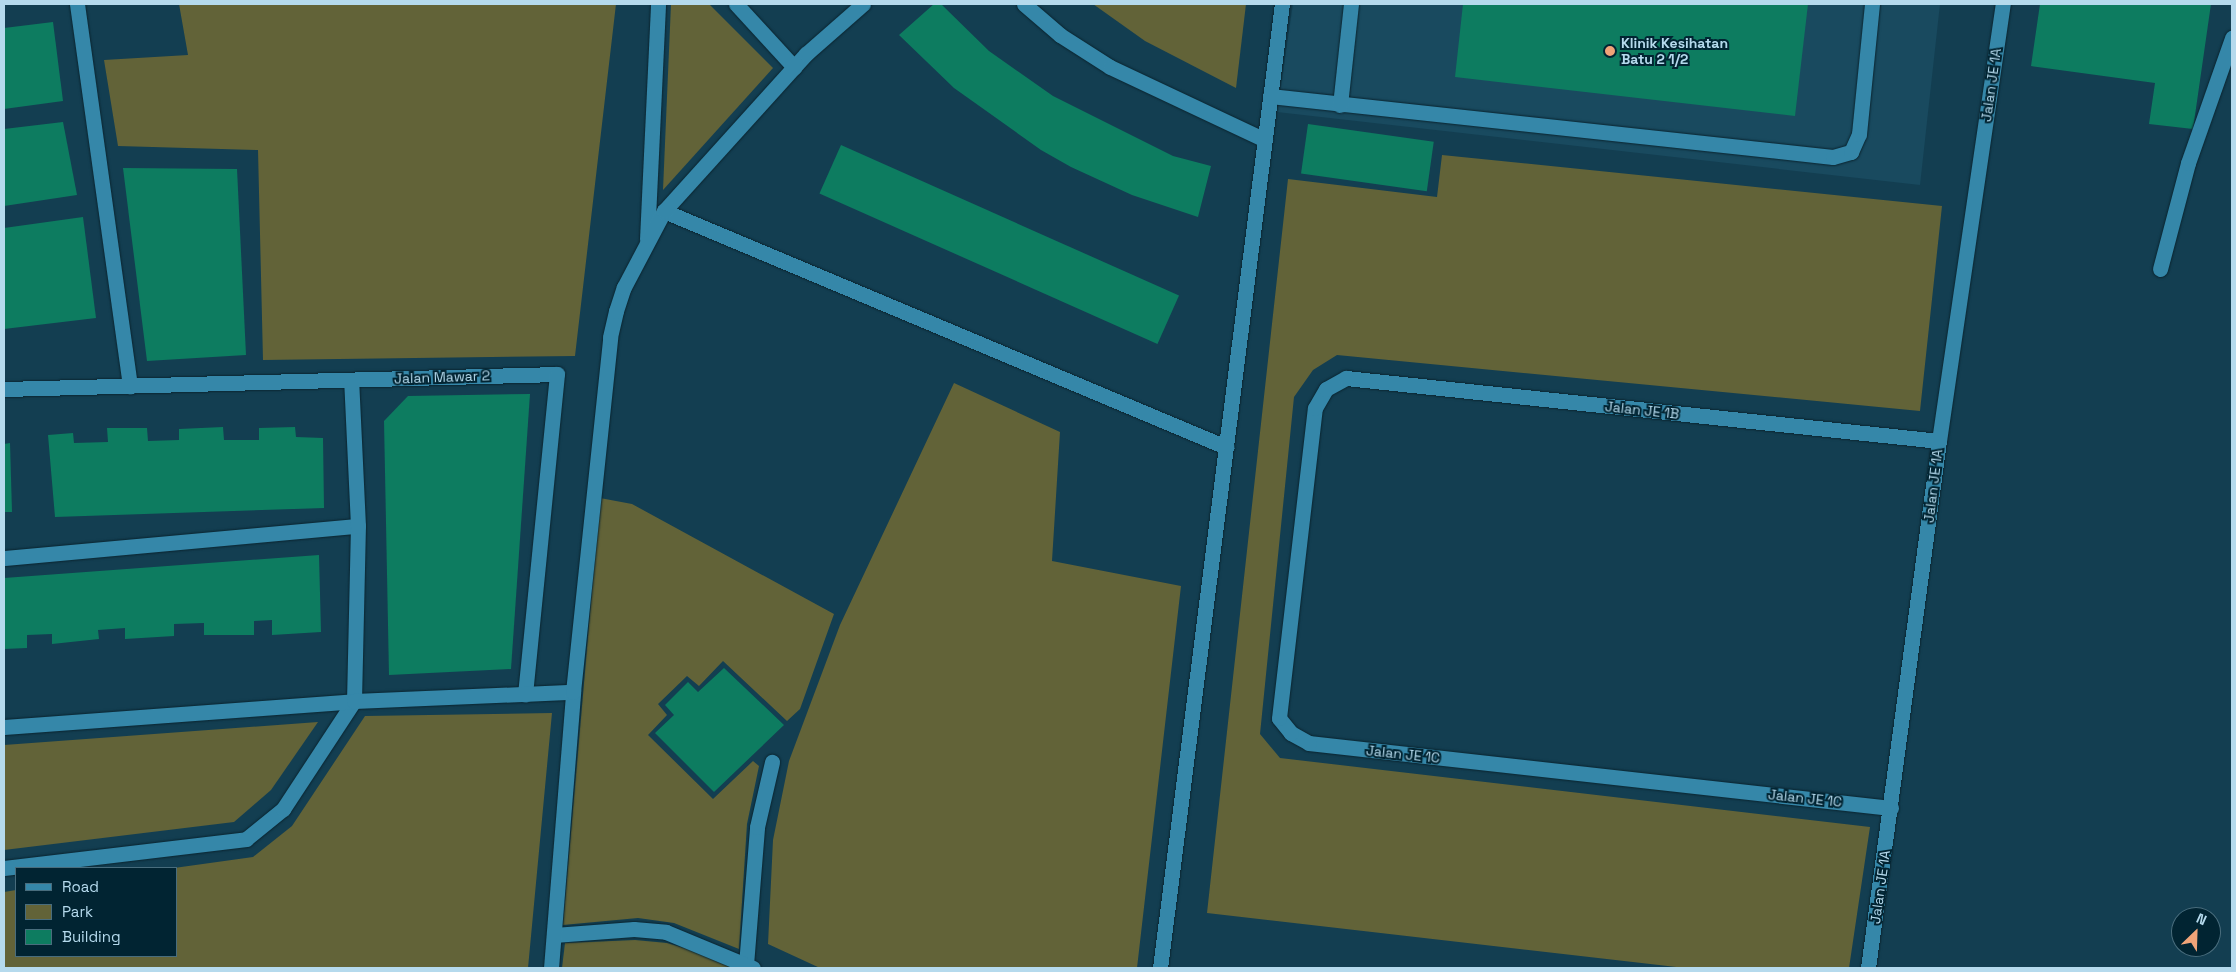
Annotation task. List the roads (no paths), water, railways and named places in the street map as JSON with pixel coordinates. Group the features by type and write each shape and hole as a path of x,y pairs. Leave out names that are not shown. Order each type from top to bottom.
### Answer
{"street":[{"path":"78,4 130,386"},
{"path":"647,244 658,4"},
{"path":"736,4 794,68"},
{"path":"551,968 573,692 610,337 624,286 664,211 794,68 863,4"},
{"path":"1024,4 1060,36 1110,67 1265,140"},
{"path":"1160,968 1282,4"},
{"path":"1340,105 1351,4"},
{"path":"1270,96 1833,157 1851,152 1859,134 1872,4"},
{"name":"Jalan JE 1A","path":"1868,968 1939,441 2003,4"},
{"path":"2160,269 2188,164 2232,38"},
{"path":"664,211 1226,448"},
{"name":"Jalan Mawar 2","path":"4,389 558,374 525,694"},
{"name":"Jalan JE 1B","path":"1346,378 1939,441"},
{"name":"Jalan JE 1C","path":"1346,378 1326,389 1315,408 1279,718 1291,733 1308,743 1891,808"},
{"path":"4,868 246,839 283,809 354,701 358,526 351,380"},
{"path":"4,558 358,526"},
{"path":"4,727 354,701 573,692"},
{"path":"554,935 634,929 666,932 749,966 757,827 772,762"}],"place":[{"name":"Klinik Kesihatan Batu 2 1/2","path":"1610,51"}]}
